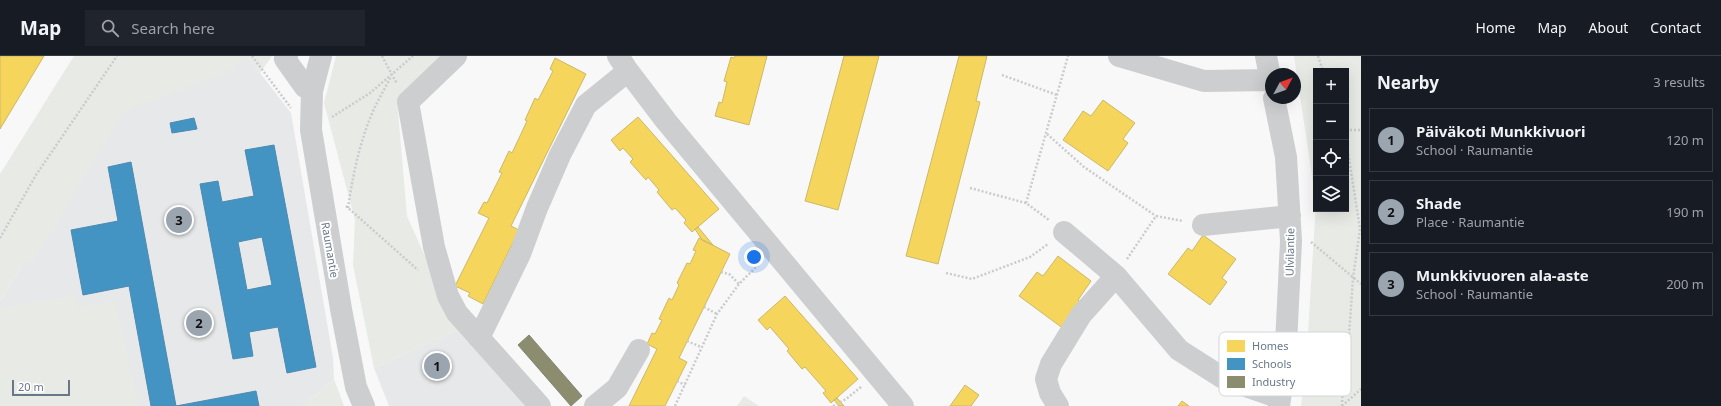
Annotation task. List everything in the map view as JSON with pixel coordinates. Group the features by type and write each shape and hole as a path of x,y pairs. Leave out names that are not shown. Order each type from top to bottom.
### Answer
{"street":[{"path":"287,56 285,59 305,87 312,91"},
{"name":"Raumantie","path":"321,56 312,91 311,130 341,309 356,387 364,406"},
{"path":"456,56 408,102 434,247 448,296 457,313 540,406"},
{"path":"1119,56 1204,81 1265,80"},
{"path":"1266,56 1268,68"},
{"path":"479,338 520,254 537,208 560,155 586,105 623,63 666,121 903,406"},
{"name":"Ulvilantie","path":"1275,104 1286,157 1290,216 1291,241 1287,332"},
{"path":"1203,225 1290,216"},
{"path":"1064,232 1116,276 1180,350 1219,375"},
{"path":"1058,406 1050,393 1046,379 1052,364 1081,315 1116,276"},
{"path":"595,406 617,388 639,350"},
{"path":"1266,396 1280,402"}],"path":[{"path":"0,238 36,175 117,56"},
{"path":"382,56 391,76"},
{"path":"311,130 349,108 391,76 413,56"},
{"path":"1026,203 1047,134 1068,56"},
{"path":"1318,56 1321,68"},
{"path":"1002,75 1057,95"},
{"path":"348,208 360,148 374,109 391,76"},
{"path":"1349,130 1361,130"},
{"path":"1047,134 1084,167 1156,216 1203,225"},
{"path":"1346,140 1360,229 1359,244 1352,278 1349,332"},
{"path":"946,273 972,279 1030,257 1064,232 1026,203 970,188"},
{"path":"344,204 419,270"},
{"path":"1116,276 1156,216"},
{"path":"1310,241 1352,278 1361,284"},
{"path":"675,406 717,314 739,284 774,249"},
{"path":"722,272 729,274 739,284"},
{"path":"704,307 717,314"},
{"path":"687,341 701,347"},
{"path":"833,406 846,399 877,373"},
{"path":"678,381 685,385"},
{"path":"1341,406 1361,389"},
{"path":"1341,406 1342,396"}],"shaded area":[{"path":"74,56 245,56 231,70 122,112 35,259 22,265 0,302 0,174"},
{"path":"147,56 247,56 291,113 333,358 334,379 303,406 16,406 0,326 0,302"},
{"path":"247,56 272,56 260,73"},
{"path":"336,56 448,56 397,100 407,216 446,303 463,327 374,368 353,265 355,220 324,103"},
{"path":"1294,56 1361,56 1361,406 1301,406 1302,396 1351,396 1351,332 1308,332 1315,212 1349,212 1349,68 1313,68 1313,182 1301,102 1301,68 1296,68"},
{"path":"76,295 78,307 115,301 139,406 0,406 0,308"},
{"path":"463,327 530,406 389,406 374,368"},
{"path":"334,379 344,406 303,406"},
{"path":"744,396 759,406 737,406"}],"building: Homes":[{"path":"1,56 44,56 0,129 0,58"},
{"path":"735,56 767,56 749,125 715,116 719,102 722,103 727,82 724,81 731,57 734,58"},
{"path":"844,56 879,56 838,210 805,201"},
{"path":"959,56 987,56 976,101 980,102 938,264 906,256"},
{"path":"555,58 586,74 511,226 519,230 483,304 468,296 470,293 455,286 489,218 478,213 484,202 487,203 502,173 499,172 509,151 512,153 527,121 525,120 535,98 538,100 553,71 550,69"},
{"path":"1103,100 1135,123 1123,139 1128,143 1108,171 1063,140 1083,111 1091,116"},
{"path":"638,117 719,209 692,232 684,223 686,220 675,208 672,210 657,192 659,190 648,177 646,180 630,162 633,159 623,148 620,151 611,140"},
{"path":"698,227 713,245 702,240 695,229"},
{"path":"1203,235 1236,259 1222,278 1227,282 1210,305 1168,274 1188,248 1192,251"},
{"path":"699,238 730,254 679,358 687,362 665,406 629,406 657,349 647,344 652,333 655,334 662,320 659,319 669,298 672,300 679,285 677,283 687,263 690,264 696,251 693,250"},
{"path":"1058,256 1091,281 1078,300 1083,304 1064,329 1019,296 1037,272 1043,276"},
{"path":"785,296 858,379 831,403 823,393 826,391 805,367 802,369 787,351 789,349 770,327 767,330 758,320"},
{"path":"965,385 979,395 971,406 950,406"},
{"path":"837,398 844,406 839,406 834,400"},
{"path":"1182,401 1189,406 1178,406"}],"building: Schools":[{"path":"194,118 197,129 172,133 170,123"},
{"path":"274,145 316,367 287,373 278,327 249,332 253,356 233,359 200,184 218,181 222,202 254,196 245,150","holes":["262,237 272,285 247,290 238,242"]},
{"path":"131,162 176,406 151,406 129,286 83,295 71,230 118,221 108,167"},
{"path":"256,391 259,406 176,406"}],"building: Industry":[{"path":"529,335 582,396 571,406 518,345"}],"place":[{"name":"Munkkivuoren ala-aste","path":"179,220"},
{"name":"Shade","path":"199,323"},
{"name":"Päiväkoti Munkkivuori","path":"437,366"}]}
